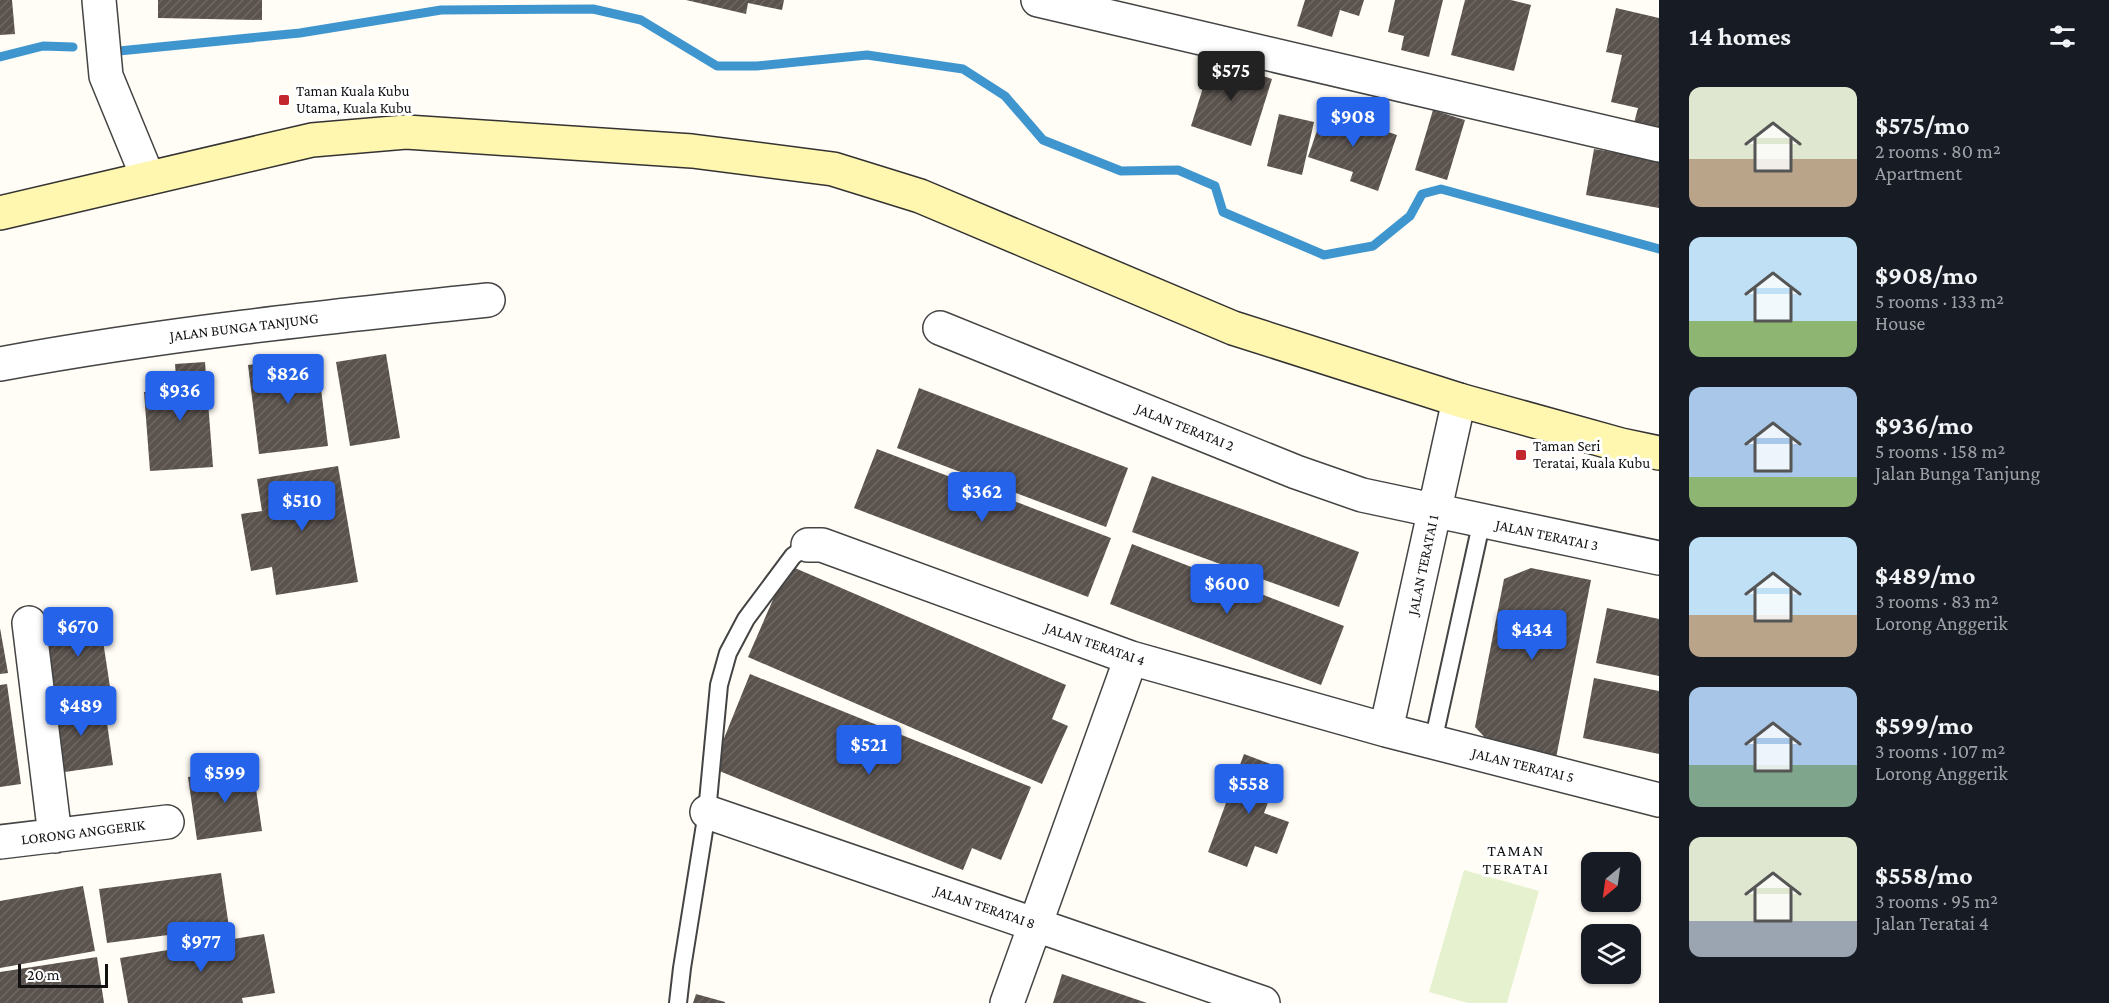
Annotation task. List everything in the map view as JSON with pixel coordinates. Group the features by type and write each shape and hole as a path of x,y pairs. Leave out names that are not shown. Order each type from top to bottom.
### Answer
{"main road":[{"path":"0,213 312,140 406,132 692,152 833,169 920,196 1233,328 1459,400 1621,445 1659,453"}],"street":[{"path":"99,0 106,76 148,178"},
{"path":"1038,0 1151,13 1659,145"},
{"name":"JALAN BUNGA TANJUNG","path":"0,364 78,350 291,320 489,300"},
{"name":"JALAN TERATAI 2","path":"940,328 1296,472 1362,495 1434,511"},
{"name":"JALAN TERATAI 1","path":"1386,730 1459,400"},
{"name":"JALAN TERATAI 3","path":"1434,511 1659,558"},
{"name":"JALAN TERATAI 4","path":"808,544 822,545 1131,658 1386,730"},
{"path":"28,623 55,836"},
{"path":"1007,1003 1131,658"},
{"name":"JALAN TERATAI 5","path":"1386,730 1659,800"},
{"name":"JALAN TERATAI 8","path":"707,812 1263,1003"},
{"name":"LORONG ANGGERIK","path":"0,842 167,822"}],"lane":[{"path":"1432,742 1482,520"},
{"path":"678,1003 707,812 719,685 728,653 746,619 792,556 808,544"}],"green space":[{"path":"1464,870 1539,891 1507,1003 1468,1003 1429,992"}],"building":[{"path":"0,0 12,0 15,34 0,35"},
{"path":"158,0 262,0 262,20 158,18"},
{"path":"686,0 784,0 782,10 748,3 746,14"},
{"path":"1305,0 1364,0 1359,16 1340,10 1332,37 1297,26"},
{"path":"1395,0 1443,0 1429,57 1401,50 1404,36 1388,32"},
{"path":"1465,0 1511,0 1531,5 1514,71 1451,55"},
{"path":"1616,8 1659,18 1659,128 1634,123 1638,108 1611,102 1622,55 1606,52"},
{"path":"1212,59 1272,79 1251,146 1191,126"},
{"path":"1324,110 1397,135 1378,191 1350,181 1353,172 1308,157"},
{"path":"1433,110 1465,120 1447,180 1415,170"},
{"path":"1279,114 1314,122 1302,175 1267,166"},
{"path":"1594,149 1659,160 1659,208 1586,195"},
{"path":"386,354 400,438 350,446 336,362"},
{"path":"317,356 328,446 259,454 248,365"},
{"path":"205,362 213,467 150,471 144,392 177,389 175,364"},
{"path":"919,388 1128,468 1106,527 897,448"},
{"path":"877,449 1111,538 1088,597 854,508"},
{"path":"338,466 358,582 276,595 272,567 251,571 241,514 262,511 257,479"},
{"path":"1152,476 1359,552 1339,607 1132,532"},
{"path":"1132,544 1344,626 1321,685 1110,604"},
{"path":"788,565 1066,685 1052,719 1068,726 1042,784 748,657"},
{"path":"1531,568 1591,580 1556,758 1492,745 1475,727 1504,579"},
{"path":"1607,608 1659,619 1659,676 1596,663"},
{"path":"100,621 110,687 55,694 45,629"},
{"path":"0,628 8,673 0,674"},
{"path":"750,674 1031,787 1001,860 972,848 963,870 712,768"},
{"path":"1594,678 1659,691 1659,754 1583,738"},
{"path":"7,684 21,784 0,787 0,685"},
{"path":"104,702 113,765 58,773 49,709"},
{"path":"1244,754 1281,768 1264,813 1289,822 1277,854 1255,846 1247,867 1208,852"},
{"path":"253,768 262,831 197,840 188,777"},
{"path":"221,873 229,927 107,943 99,889"},
{"path":"83,886 95,951 0,968 0,901"},
{"path":"264,934 275,993 242,998 243,1003 128,1003 120,958"},
{"path":"97,957 104,1003 0,1003 0,972"},
{"path":"1062,974 1147,1003 1053,1003"},
{"path":"696,994 725,1002 725,1003 693,1003"}],"waterway":[{"path":"119,51 300,33 441,10 593,9 641,20 717,66 757,66 867,55 963,69 1005,96 1043,140 1121,171 1178,170 1215,186 1223,212 1324,255 1373,246 1410,216 1422,194 1441,189 1659,249"},
{"path":"0,57 43,46 73,47"}],"place":[{"name":"Taman Kuala Kubu Utama, Kuala Kubu","path":"284,100"},
{"name":"Taman Seri Teratai, Kuala Kubu","path":"1521,455"}],"district":[{"name":"TAMAN TERATAI","path":"1516,859"}]}
